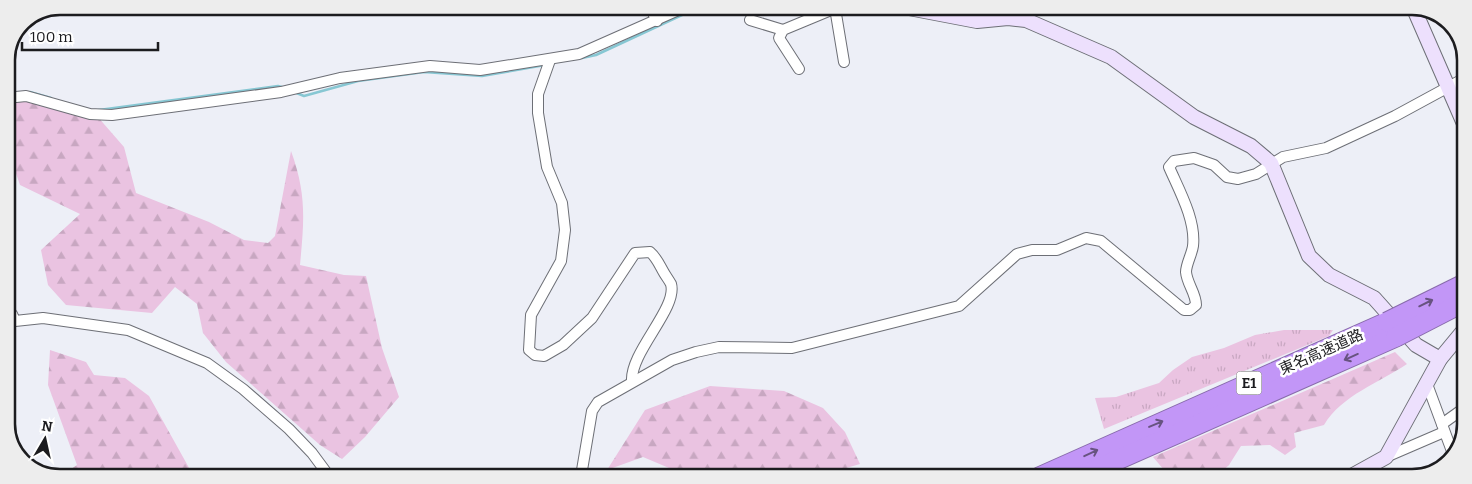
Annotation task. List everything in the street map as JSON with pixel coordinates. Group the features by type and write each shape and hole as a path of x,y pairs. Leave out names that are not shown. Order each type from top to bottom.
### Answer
{"highway":[{"name":"東名高速道路","path":"1096,469 1391,330 1457,288"},
{"name":"東名高速道路","path":"1056,469 1111,443 1457,305"}],"street":[{"path":"654,15 657,21"},
{"path":"15,97 26,96 90,114 112,115 281,92 340,78 430,66 480,70 549,63 579,54 669,15"},
{"path":"750,20 783,30 819,15"},
{"path":"837,15 844,62"},
{"path":"984,15 1026,20 1111,57 1194,117 1251,146 1271,163 1309,256 1330,275 1374,298 1416,345 1440,359"},
{"path":"1417,15 1457,107"},
{"path":"783,30 779,38 799,69"},
{"path":"549,63 538,94 538,113 547,167 562,203 565,230 561,261 531,315 529,350 535,355 544,356 563,345 592,318 635,253 650,252 671,286 670,294 666,308 635,363 632,381"},
{"path":"582,469 592,411 598,402 672,360 719,347 792,348 959,306 1016,254 1032,250 1057,250 1086,238 1101,241 1166,297 1184,310 1190,310 1196,306 1196,296 1186,272 1193,247 1193,233 1182,197 1169,167 1174,161 1194,158 1214,165 1227,177 1238,179 1256,174 1271,163 1284,158 1326,148 1394,116 1457,82"},
{"path":"15,322 44,318 128,330 207,363 243,389 289,430 312,453 324,469"},
{"path":"1386,457 1440,359 1457,338"},
{"path":"1427,384 1450,447"},
{"path":"1364,469 1443,428 1457,415"}],"green space":[{"path":"15,95 97,116 124,147 136,193 209,222 244,240 268,243 275,236 291,151 302,195 303,235 300,265 344,275 366,276 382,348 399,397 365,437 342,459 320,445 226,362 203,333 197,304 175,287 152,313 66,305 48,285 41,250 80,214 20,185 15,171"},
{"path":"1284,330 1333,330 1329,336 1104,429 1095,398 1116,397 1159,383 1173,370 1192,357 1224,348 1255,335"},
{"path":"50,350 86,362 94,375 125,378 149,396 190,469 71,469 77,465 48,385"},
{"path":"1395,352 1407,364 1362,390 1341,405 1324,425 1294,433 1296,447 1285,455 1270,445 1241,446 1225,469 1163,469 1153,457"},
{"path":"710,386 784,391 823,408 845,432 860,464 843,469 671,469 643,457 608,469 645,410"}],"waterway":[{"path":"582,58 596,55 682,15"},
{"path":"294,92 304,96 358,81 424,72 482,76 545,65"},
{"path":"99,110 282,87"},
{"path":"30,92 51,98"}]}
